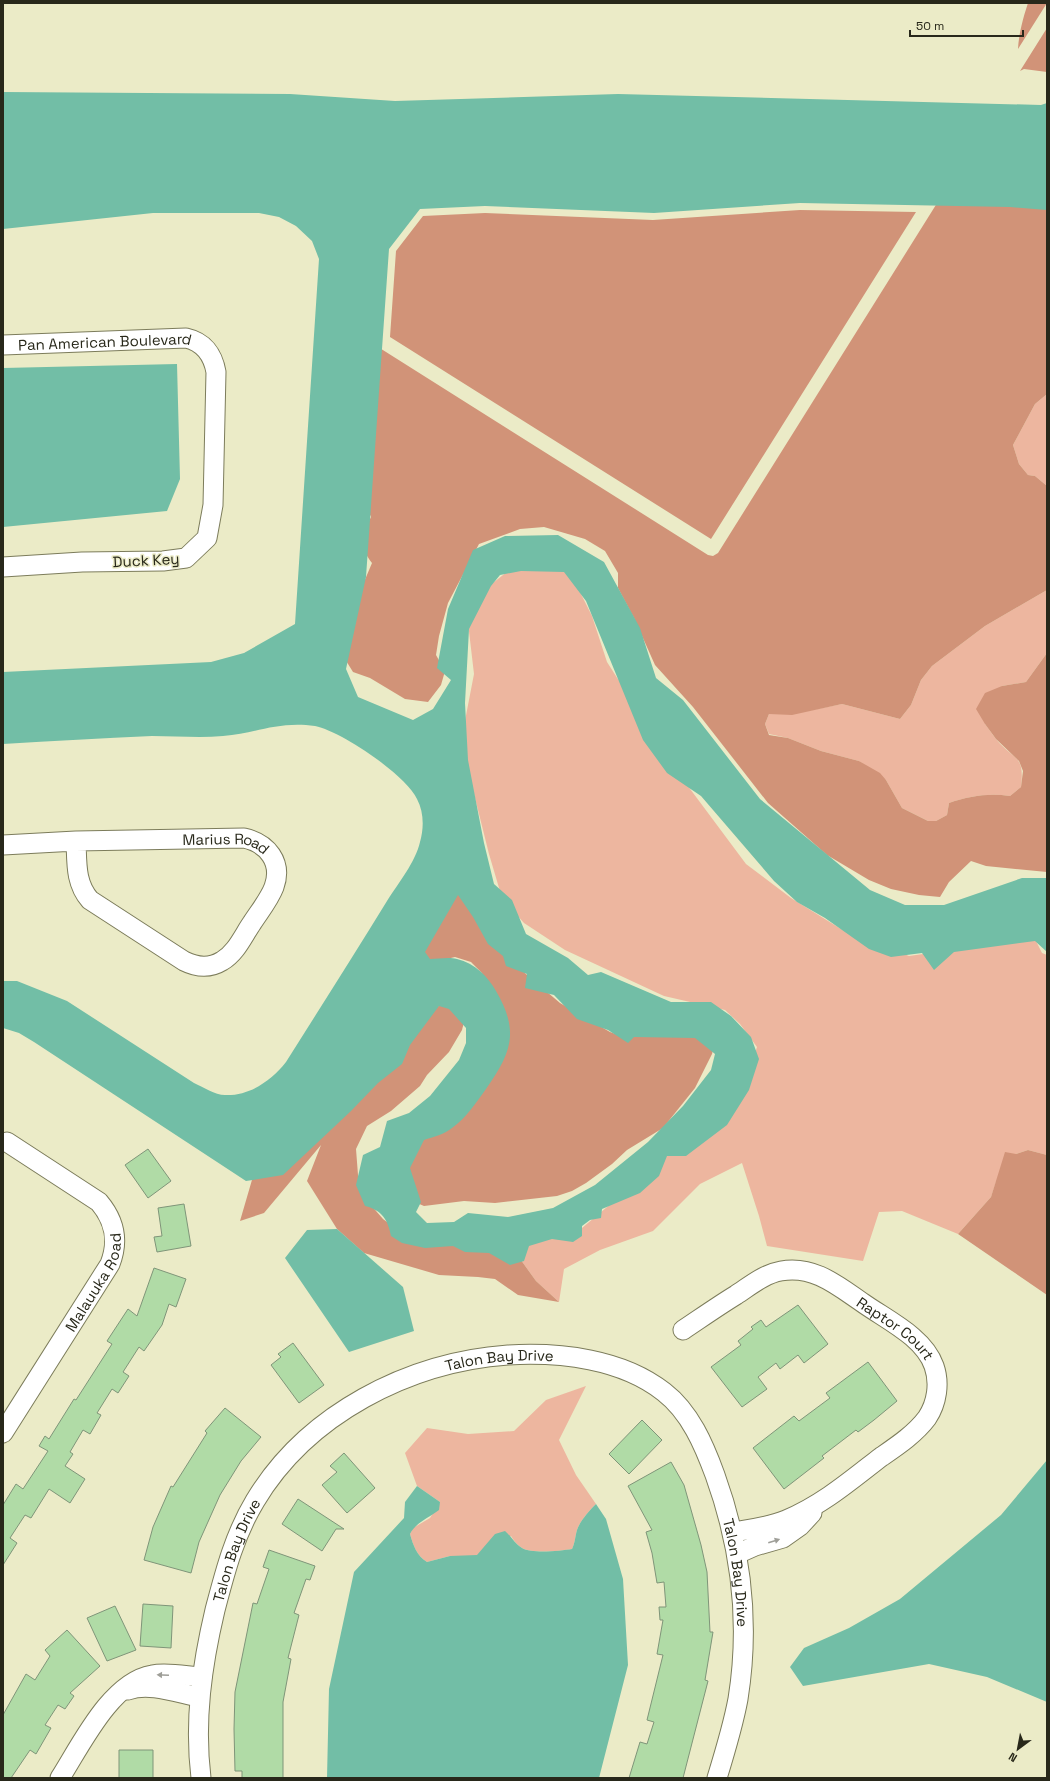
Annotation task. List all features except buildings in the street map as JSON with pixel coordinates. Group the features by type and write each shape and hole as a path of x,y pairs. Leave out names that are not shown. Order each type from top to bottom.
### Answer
{"street":[{"name":"Pan American Boulevard","path":"3,346 179,338 193,340 205,347"},
{"name":"Duck Key","path":"3,567 82,562 163,561 186,558 207,538 213,506 215,479 216,372 212,358 205,347"},
{"name":"Marius Road","path":"3,844 76,841 244,838 254,840 270,852 276,865 276,880 270,895 231,954 214,965 197,966 184,961 90,900 83,892 78,879 76,841"},
{"name":"Malauuka Road","path":"3,1433 110,1264 114,1254 115,1240 113,1224 107,1212 99,1202 7,1142"},
{"name":"Raptor Court","path":"683,1330 765,1276 781,1271 802,1270 816,1274 833,1283 910,1335 928,1355 936,1375 936,1398 927,1418 911,1435 820,1504 800,1526 788,1535 737,1554"},
{"name":"Talon Bay Drive","path":"201,1778 199,1697 210,1632 225,1570 232,1549 254,1503 282,1464 315,1431 342,1411 394,1384 451,1364 494,1356 534,1355 582,1359 610,1365 647,1380 674,1400 695,1429 709,1457 733,1532 743,1609 742,1667 738,1698 732,1729 717,1778"},
{"name":"Raptor Court","path":"733,1532 785,1521 820,1504"},
{"path":"60,1778 100,1716 118,1695 133,1682 153,1675 202,1677"},
{"path":"118,1695 131,1689 142,1688 199,1697"}],"shaded area":[{"path":"1028,3 1047,3 1018,49 1019,37"},
{"path":"1047,28 1047,72 1024,69 1020,71"},
{"path":"939,200 1047,202 1047,394 1035,404 1013,445 1019,464 1028,475 1035,476 1047,486 1047,590 985,626 932,666 921,680 911,705 900,719 842,704 792,715 769,714 765,724 769,735 788,738 821,751 859,761 880,773 886,780 902,808 928,821 936,821 947,815 949,803 979,796 1010,796 1021,787 1023,771 1019,761 996,739 976,709 985,693 1002,686 1026,682 1047,653 1047,872 986,866 971,861 949,882 940,897 919,895 891,889 869,880 827,855 768,803 693,707 655,665 634,618 618,588 618,573 605,551 585,539 544,527 520,529 479,544 448,603 439,636 436,655 445,671 441,685 428,702 405,699 370,678 353,672 337,646 372,563 365,551 364,546 364,535 371,517 361,493 367,340 708,555 713,556 718,553"},
{"path":"800,210 916,212 711,539 390,337 396,251 423,216 485,213 653,220"},
{"path":"1047,394 1047,486 1035,476 1028,475 1019,464 1013,445 1035,404"},
{"path":"512,568 569,570 592,616 607,662 676,770 746,864 791,898 841,929 909,956 972,947 1032,933 1042,953 1047,955 1047,1155 1028,1150 1016,1154 996,1182 991,1197 958,1234 902,1211 879,1212 863,1261 767,1246 742,1163 700,1184 653,1231 600,1250 564,1269 559,1302 536,1281 518,1256 500,1247 582,1228 625,1192 751,1066 757,1047 740,1024 725,1010 664,996 565,950 524,923 502,898 489,854 468,770 463,731 474,674 468,623 484,590"},
{"path":"1047,590 1047,653 1026,682 1002,686 985,724 1002,746 1020,763 1022,776 1021,787 1010,796 987,795 949,803 947,815 936,821 928,821 902,808 886,780 859,761 821,751 788,738 769,734 765,724 769,714 792,714 842,704 900,719 911,705 921,680 932,666 985,626"},
{"path":"452,886 513,963 560,1003 610,1032 621,1036 679,1029 714,1046 712,1054 695,1088 663,1128 627,1150 612,1164 586,1183 572,1191 557,1196 495,1203 464,1201 424,1206 417,1203 408,1188 411,1143 430,1130 496,993 481,972 471,962 455,957 434,962 420,961"},
{"path":"450,1001 465,1018 462,1030 449,1052 427,1075 420,1086 391,1111 367,1126 356,1149 358,1175 370,1204 383,1219 408,1238 518,1256 536,1281 559,1302 518,1295 495,1279 439,1275 364,1253 337,1229 307,1181 321,1145 264,1213 240,1221 254,1173 414,1017"},
{"path":"1028,1150 1047,1155 1047,1295 958,1234 991,1197 1005,1152 1016,1154"},
{"path":"586,1386 559,1440 576,1475 596,1504 585,1516 578,1527 572,1549 547,1552 527,1550 519,1546 511,1536 482,1550 477,1556 450,1556 427,1562 424,1560 416,1550 410,1534 413,1528 430,1518 440,1502 417,1486 405,1453 427,1428 468,1434 514,1431 546,1400"}],"water":[{"path":"3,92 290,94 395,101 618,94 1041,105 1047,103 1047,210 1010,207 800,203 654,213 485,206 420,209 389,249 366,577 346,669 358,697 413,720 433,709 451,680 437,668 448,609 473,550 505,536 558,535 604,562 640,628 656,678 683,700 760,799 870,890 905,905 944,905 1022,878 1047,878 1047,952 1035,941 954,952 934,970 922,953 891,957 869,949 825,918 797,902 774,881 701,796 667,773 643,740 586,601 564,572 521,571 500,575 491,586 469,629 465,703 468,760 484,843 494,884 512,900 526,934 568,958 588,975 601,972 671,1002 711,1002 731,1016 751,1037 759,1059 749,1090 727,1125 686,1156 667,1156 659,1176 640,1193 602,1209 601,1218 590,1220 582,1226 582,1236 573,1242 552,1239 529,1246 524,1261 510,1265 489,1253 465,1252 453,1246 425,1248 402,1243 391,1236 388,1225 380,1213 365,1206 356,1185 363,1155 380,1147 387,1121 409,1113 430,1096 459,1060 466,1043 466,1028 449,1009 439,1006 410,1045 402,1064 378,1083 351,1111 283,1175 246,1181 34,1042 19,1033 3,1028 3,981 17,981 67,1001 194,1083 217,1094 234,1095 252,1090 267,1081 286,1062 411,865 418,849 423,826 421,809 417,799 411,789 400,778 372,755 356,745 340,736 315,726 279,726 235,735 214,737 152,736 3,744 3,672 211,662 244,653 295,624 319,259 312,241 296,226 279,217 259,213 153,213 3,229","holes":["458,895 473,917 488,944 503,956 506,966 527,974 525,988 554,995 577,1019 608,1030 628,1043 634,1037 695,1038 715,1054 711,1070 683,1106 648,1142 595,1185 553,1208 508,1217 468,1213 454,1222 427,1223 416,1212 421,1202 410,1168 424,1140 449,1130 462,1120 470,1110 495,1076 506,1053 509,1042 510,1031 508,1019 496,991 485,976 475,967 464,961 451,958 430,959 425,952"]},
{"path":"177,364 180,479 167,511 3,527 3,368"},
{"path":"337,1229 403,1287 414,1331 349,1352 285,1258 307,1230"},
{"path":"1047,1460 1047,1702 987,1677 929,1664 803,1686 790,1667 804,1648 849,1628 900,1599 1001,1515"},
{"path":"417,1486 440,1502 439,1510 419,1523 410,1534 418,1553 427,1562 450,1556 477,1555 495,1534 505,1531 517,1544 527,1550 546,1552 572,1549 578,1527 585,1516 596,1504 606,1519 623,1579 628,1665 599,1778 327,1778 329,1689 354,1572 404,1518 405,1502"}]}
